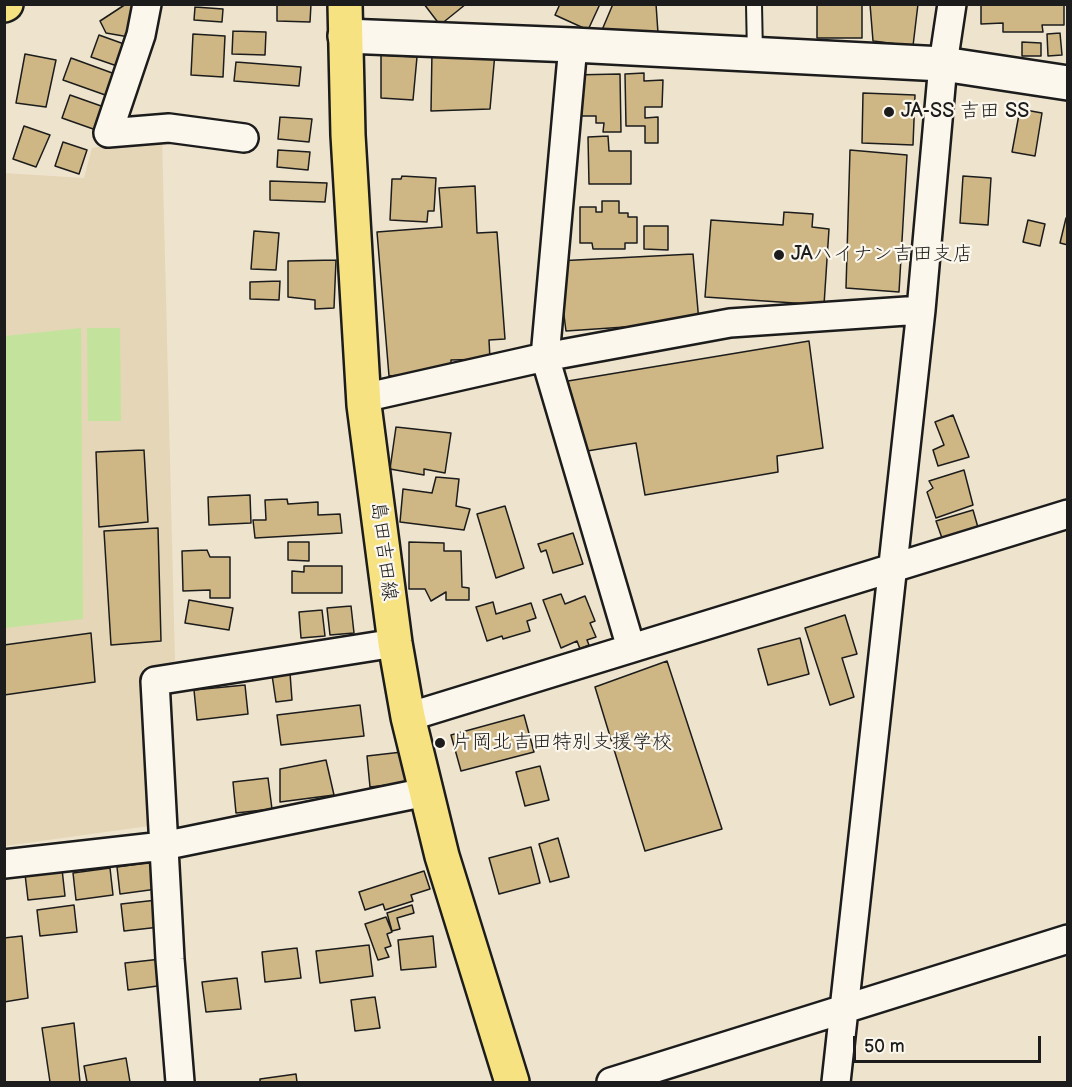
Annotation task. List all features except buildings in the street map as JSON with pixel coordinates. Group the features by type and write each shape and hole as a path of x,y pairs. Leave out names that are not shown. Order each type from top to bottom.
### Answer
{"main road":[{"name":"島田吉田線","path":"345,20 348,135 363,398 395,643 408,717 442,856 512,1083"}],"street":[{"path":"147,4 141,35 108,134 168,128 244,138"},
{"path":"836,1083 921,310 943,64 952,4"},
{"path":"345,20 573,45 943,64 1068,83"},
{"path":"573,45 545,357 631,648"},
{"path":"363,398 545,357 730,322 921,310"},
{"path":"408,717 1068,514"},
{"path":"180,1083 170,959 155,681 395,643"},
{"path":"4,864 164,846 426,792"},
{"path":"611,1083 1068,939"}],"lane":[{"path":"754,4 755,55"}],"shaded area":[{"path":"162,137 175,661 143,668 149,826 5,846 4,173 84,178 92,148"}],"green space":[{"path":"81,328 83,619 5,628 5,336"},
{"path":"87,328 120,328 121,421 88,421"}],"place":[{"name":"JA-SS 吉田 SS","path":"889,112"},
{"name":"JAハイナン吉田支店","path":"779,255"},
{"name":"片岡北吉田特別支援学校","path":"440,743"}]}
